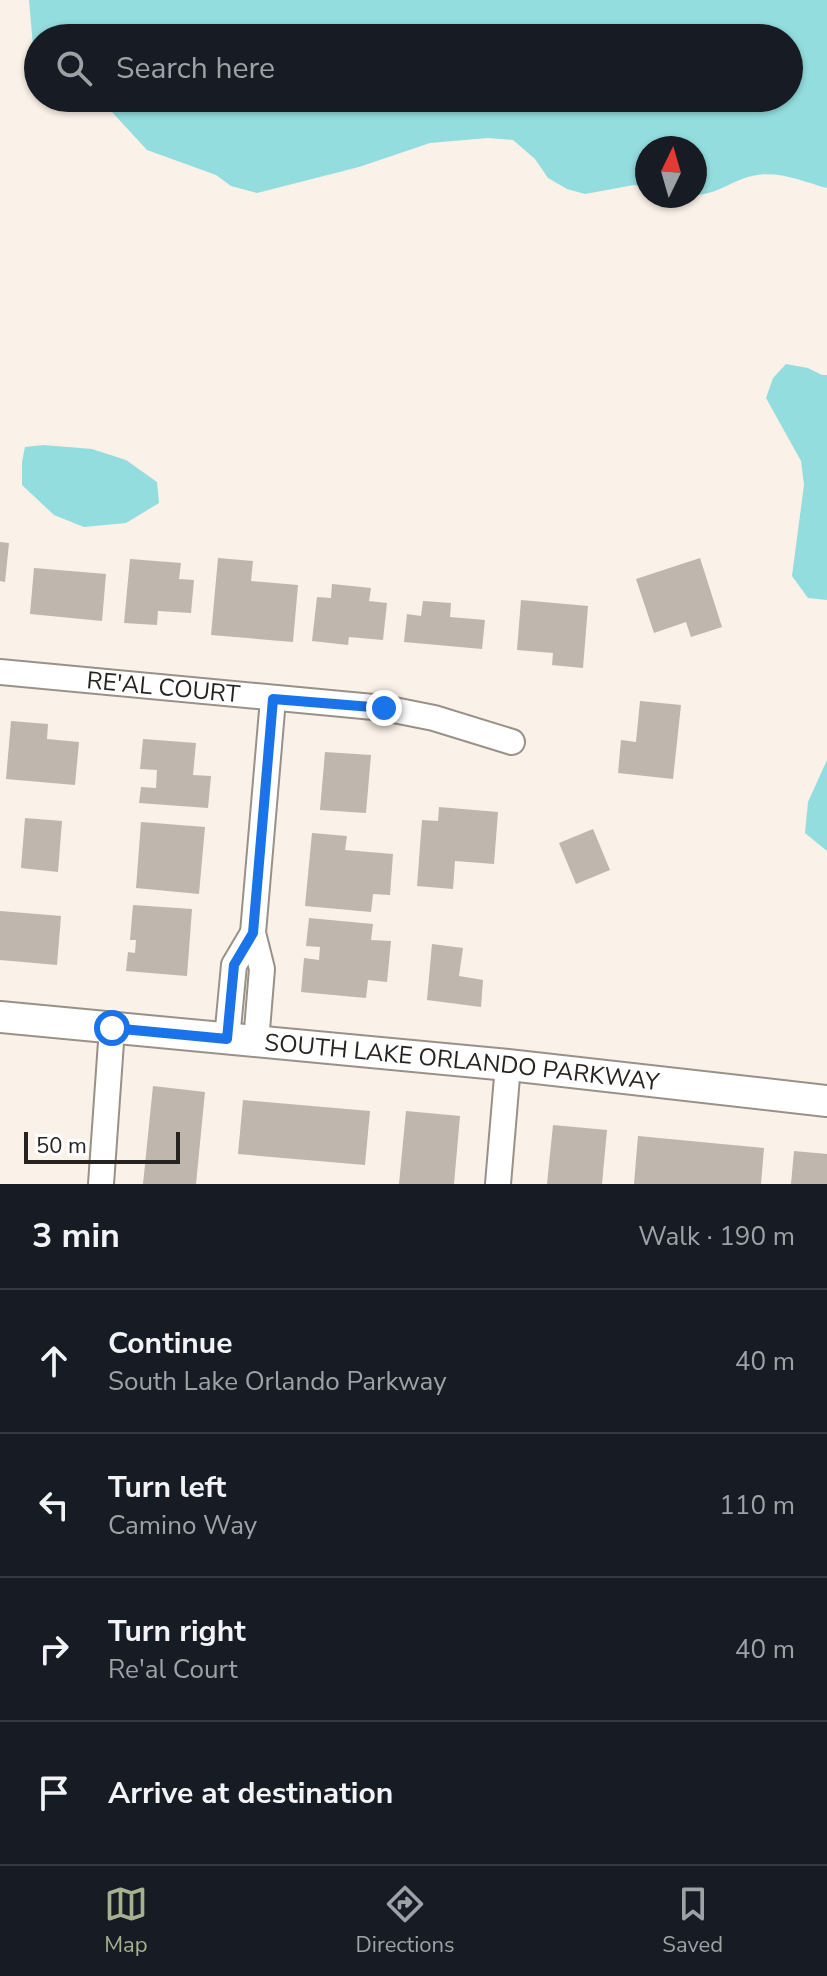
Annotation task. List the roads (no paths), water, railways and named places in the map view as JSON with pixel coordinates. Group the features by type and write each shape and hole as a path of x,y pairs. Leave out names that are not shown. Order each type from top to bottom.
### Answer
{"street":[{"name":"RE'AL COURT","path":"0,672 384,708 434,718 512,742"},
{"path":"242,1040 234,965 253,933 273,699"},
{"name":"SOUTH LAKE ORLANDO PARKWAY","path":"0,1017 508,1065 827,1101"},
{"path":"101,1184 112,1028"},
{"path":"498,1184 508,1065"}],"water":[{"path":"29,0 827,0 827,188 785,176 764,174 707,193 707,136 635,136 635,185 585,194 567,189 548,178 535,159 513,140 488,138 430,143 359,167 257,193 231,186 216,175 147,150 112,112 803,112 803,24 31,24"},
{"path":"786,364 827,375 827,600 808,598 792,576 804,485 801,461 766,398 773,378"},
{"path":"43,445 92,449 126,460 157,482 159,503 126,523 84,527 54,515 22,485 25,447"},
{"path":"827,760 827,851 805,833 808,802"}]}
